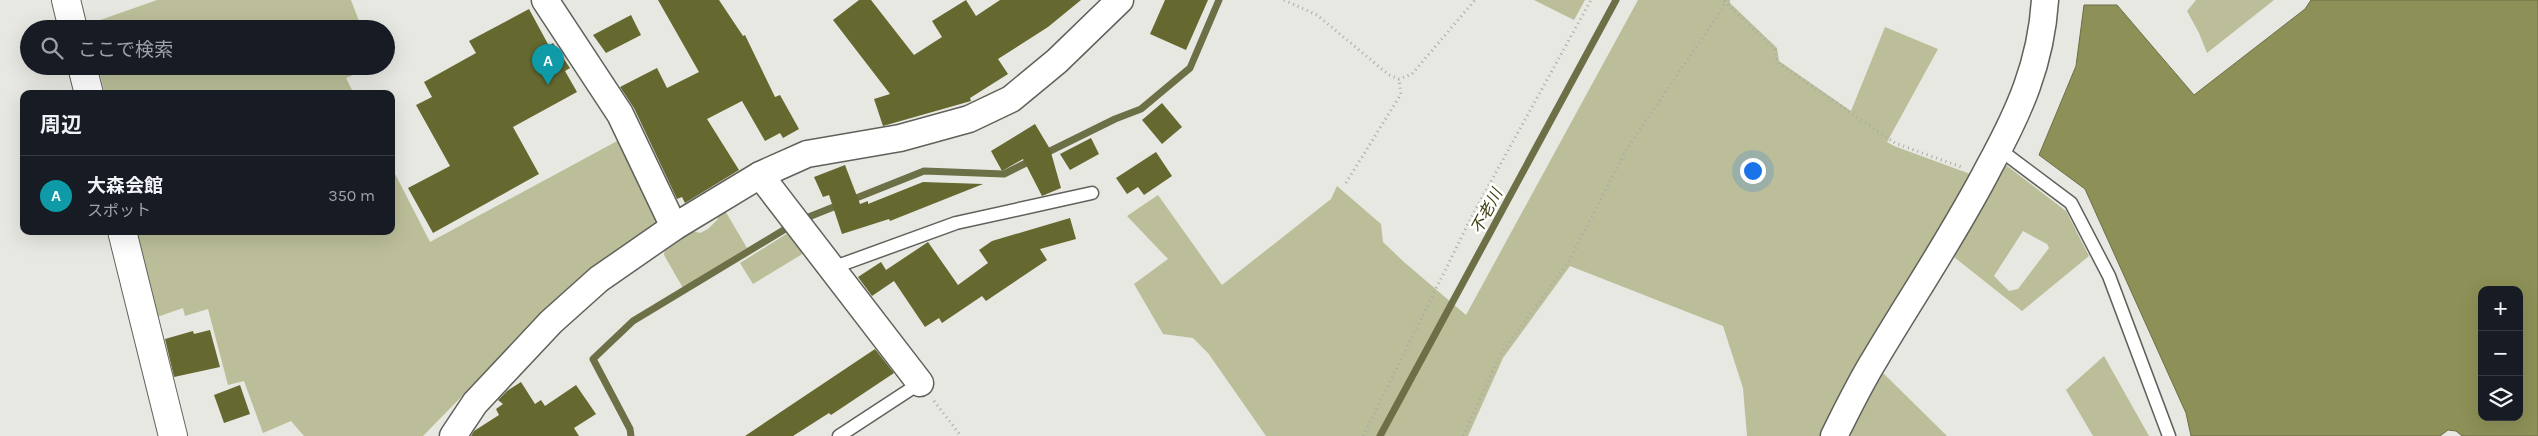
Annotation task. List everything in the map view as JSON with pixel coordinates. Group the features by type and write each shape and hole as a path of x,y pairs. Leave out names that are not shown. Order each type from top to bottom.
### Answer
{"street":[{"path":"66,0 71,20"},
{"path":"545,0 620,114 674,227"},
{"path":"457,435 475,403 551,322 599,279 674,227 760,175 807,154 900,138 969,119 1011,99 1057,62 1120,0"},
{"path":"1834,436 1873,361 1929,273 1999,149 2031,79 2043,29 2045,0"},
{"path":"84,75 88,90"},
{"path":"760,175 920,383"},
{"path":"123,235 172,436"}],"lane":[{"path":"1999,149 2070,203 2109,276 2169,436"},
{"path":"832,268 956,223 1092,193"},
{"path":"839,436 920,383"}],"path":[{"path":"1284,0 1317,15 1389,75 1400,79 1412,74 1476,0"},
{"path":"1363,436 1473,214 1591,0"},
{"path":"1463,436 1500,355 1568,263 1626,150 1725,1 1775,48 1777,62 1895,143 1985,175"},
{"path":"1346,183 1401,94 1400,79"},
{"path":"920,383 961,436"}],"shaded area":[{"path":"157,0 351,0 359,20 100,20"},
{"path":"1534,0 1585,0 1574,20"},
{"path":"1638,0 1730,0 1730,3 1777,48 1779,61 1851,111 1885,27 1938,49 1887,142 1973,175 1825,436 1747,436 1743,388 1723,326 1570,266 1503,358 1468,436 1266,436 1208,353 1193,338 1163,334 1134,284 1168,259 1127,216 1158,195 1222,285 1331,199 1337,186 1381,224 1383,242 1466,315"},
{"path":"2196,0 2274,0 2207,53 2187,11"},
{"path":"2311,0 2538,0 2538,436 2462,436 2456,431 2448,430 2440,436 2191,436 2186,413 2085,189 2039,155 2076,66 2084,5 2117,5 2194,95 2305,9"},
{"path":"100,75 353,75 346,78 352,90 104,90"},
{"path":"619,140 658,216 655,231 546,310 423,436 304,436 291,421 263,433 244,381 228,385 208,309 185,316 183,308 157,317 138,235 395,235 395,174 430,242"},
{"path":"2002,162 2066,211 2089,256 2022,311 1954,257","holes":["2023,231 2047,244 2049,248 2018,289 2009,291 1994,276"]},
{"path":"724,209 747,248 683,288 664,255 665,245 689,230 700,233 708,229 718,219 716,213"},
{"path":"788,233 798,246 804,242 809,250 753,284 740,263"},
{"path":"2104,356 2149,436 2093,436 2066,390"},
{"path":"1880,370 1947,436 1852,436 1846,433"}],"building":[{"path":"658,0 719,0 743,36 745,35 775,97 780,95 799,129 783,138 780,133 765,141 742,101 707,119 739,170 685,203 682,197 677,199 634,108 620,87 657,68 667,88 699,72"},
{"path":"859,0 871,0 914,55 942,37 932,21 966,0 976,16 1000,0 1081,0 1048,27 998,59 1008,74 970,98 971,101 883,126 874,99 890,94 833,20"},
{"path":"1165,0 1208,0 1186,50 1150,34"},
{"path":"529,9 549,46 553,43 570,68 565,71 577,92 513,127 539,174 433,233 408,188 450,166 416,105 432,97 424,82 476,53 469,41"},
{"path":"631,15 641,35 606,53 593,35"},
{"path":"1162,103 1182,127 1162,144 1142,120"},
{"path":"1035,124 1050,149 1061,188 1042,196 1023,159 1002,171 991,151"},
{"path":"1091,138 1099,154 1070,170 1060,154"},
{"path":"1156,152 1172,176 1144,195 1138,187 1127,194 1116,178"},
{"path":"845,165 860,204 868,201 868,204 923,182 983,184 890,221 889,219 842,234 829,195 823,197 814,177"},
{"path":"1070,218 1076,239 1040,249 1047,260 986,301 982,296 942,323 939,318 925,327 894,281 872,296 858,277 881,262 886,270 928,242 958,285 988,263 979,250 992,241"},
{"path":"210,330 220,367 174,377 165,339 193,331 194,334"},
{"path":"875,349 894,373 831,415 829,413 793,436 745,436"},
{"path":"521,382 535,404 541,400 545,406 576,385 596,414 574,428 579,436 471,436 474,431 499,415 496,409 503,404 498,400 507,391"},
{"path":"240,385 250,414 224,423 214,395"}],"waterway":[{"path":"1042,155 1115,119 1141,109 1190,68 1219,0"},
{"name":"不老川","path":"1380,436 1616,0"},
{"path":"801,220 924,171 1004,174 1032,160"},
{"path":"631,436 630,429 593,359 633,321 792,225"}],"place":[{"name":"大森会館","path":"548,85"}]}
